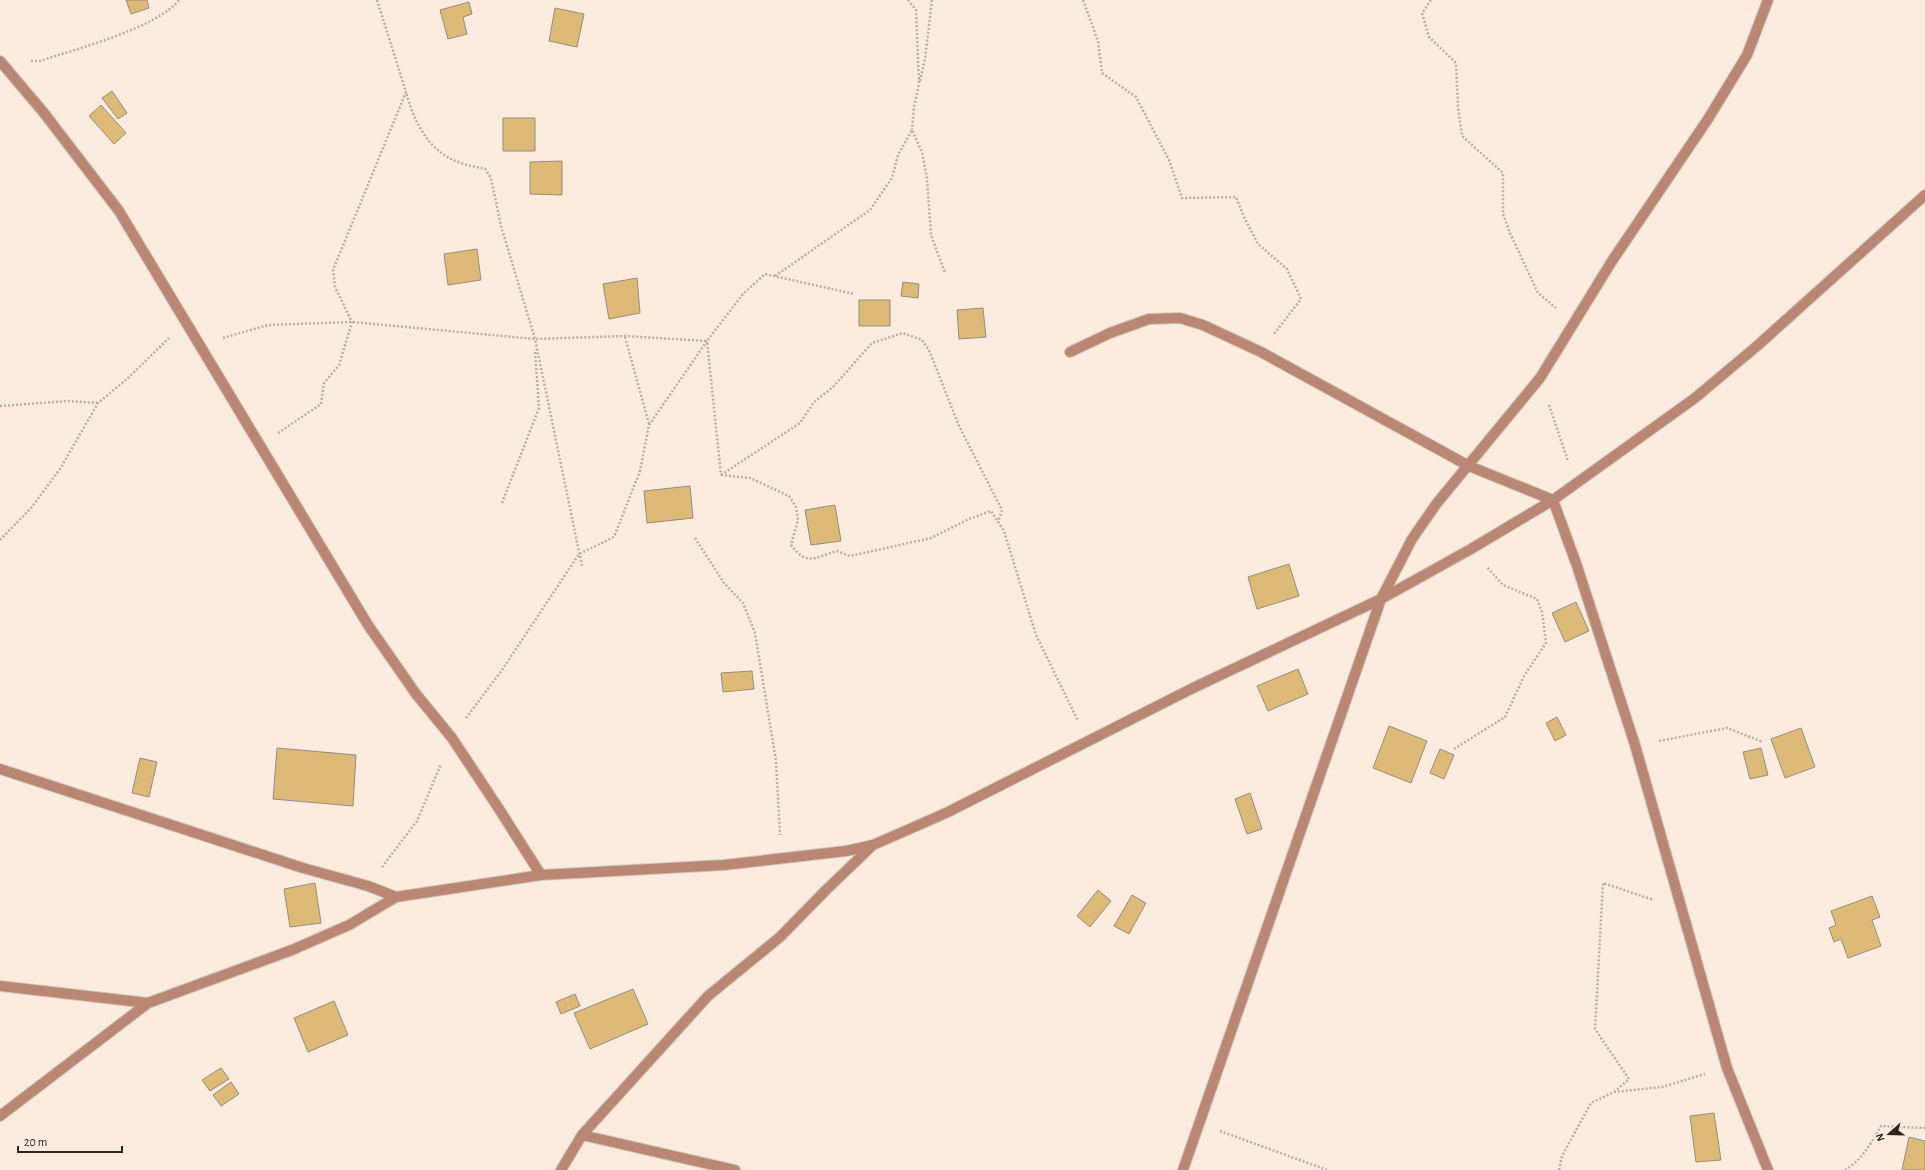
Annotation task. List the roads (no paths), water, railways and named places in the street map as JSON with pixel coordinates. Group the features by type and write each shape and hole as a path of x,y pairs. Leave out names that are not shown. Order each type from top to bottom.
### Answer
{"street":[{"path":"1183,1170 1381,599 1412,540 1437,503 1540,378 1572,323 1612,261 1708,119 1747,55 1768,0"},
{"path":"0,61 44,113 119,212 186,320 270,464 368,625 416,694 452,738 499,809 540,876"},
{"path":"0,1116 148,1003 292,950 349,925 396,897 540,876 724,865 782,860 846,851 873,845 946,813 1193,688 1381,599 1471,549 1553,500 1695,398 1757,346 1925,195"},
{"path":"1070,352 1110,333 1149,320 1180,318 1204,325 1261,352 1469,466 1553,500 1577,566 1635,746 1727,1068 1768,1170"},
{"path":"0,769 303,868 368,886 396,897"},
{"path":"561,1170 582,1135 708,996 780,937 873,845"},
{"path":"0,986 148,1003"},
{"path":"582,1135 735,1170"}]}
